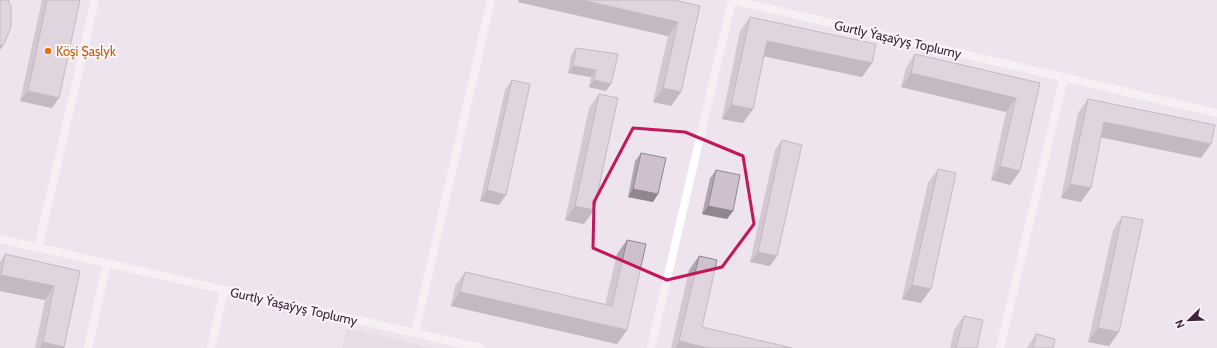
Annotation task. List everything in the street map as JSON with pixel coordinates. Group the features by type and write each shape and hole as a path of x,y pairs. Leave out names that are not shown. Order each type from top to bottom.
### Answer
{"street":[{"path":"38,248 95,0"},
{"path":"415,333 491,0"},
{"path":"651,348 732,0"},
{"name":"Gurtly Ýaşaýyş Toplumy","path":"732,0 1217,113"},
{"path":"1000,348 1064,78"},
{"name":"Gurtly Ýaşaýyş Toplumy","path":"0,239 481,348"},
{"path":"88,348 107,263"},
{"path":"211,348 224,290"}],"highlighted area":[{"path":"633,128 685,132 743,156 754,224 722,267 667,280 593,248 594,202"}],"shaded area":[{"path":"347,328 434,348 342,348"}],"building":[{"path":"0,0 8,0 11,6 11,27 4,44 0,46"},
{"name":"Köşi Şaşlyk","path":"47,0 80,0 59,98 28,91"},
{"path":"582,0 674,0 700,6 681,92 663,88 678,22"},
{"path":"750,17 876,44 872,63 767,41 753,109 731,105"},
{"path":"576,48 618,54 611,84 594,80 596,70 573,66"},
{"path":"915,54 1040,83 1020,171 1000,166 1016,98 911,73"},
{"path":"512,80 530,84 506,195 487,190"},
{"path":"599,94 618,98 594,210 575,206"},
{"path":"1088,99 1215,125 1211,144 1104,122 1091,188 1070,184"},
{"path":"782,140 802,145 777,256 758,252"},
{"path":"641,153 666,158 658,194 633,189"},
{"path":"938,169 956,173 931,289 912,285"},
{"path":"716,170 740,175 733,211 708,206"},
{"path":"1122,216 1143,220 1119,332 1098,328"},
{"path":"627,240 646,244 627,330 460,292 465,272 612,306"},
{"path":"5,254 80,271 64,347 43,342 54,286 1,275"},
{"path":"699,256 717,260 702,327 792,348 708,348 679,341"},
{"path":"964,316 983,320 977,348 956,348"},
{"path":"1036,334 1055,339 1053,348 1033,348"}],"place":[{"name":"Köşi Şaşlyk","path":"48,51"}]}
